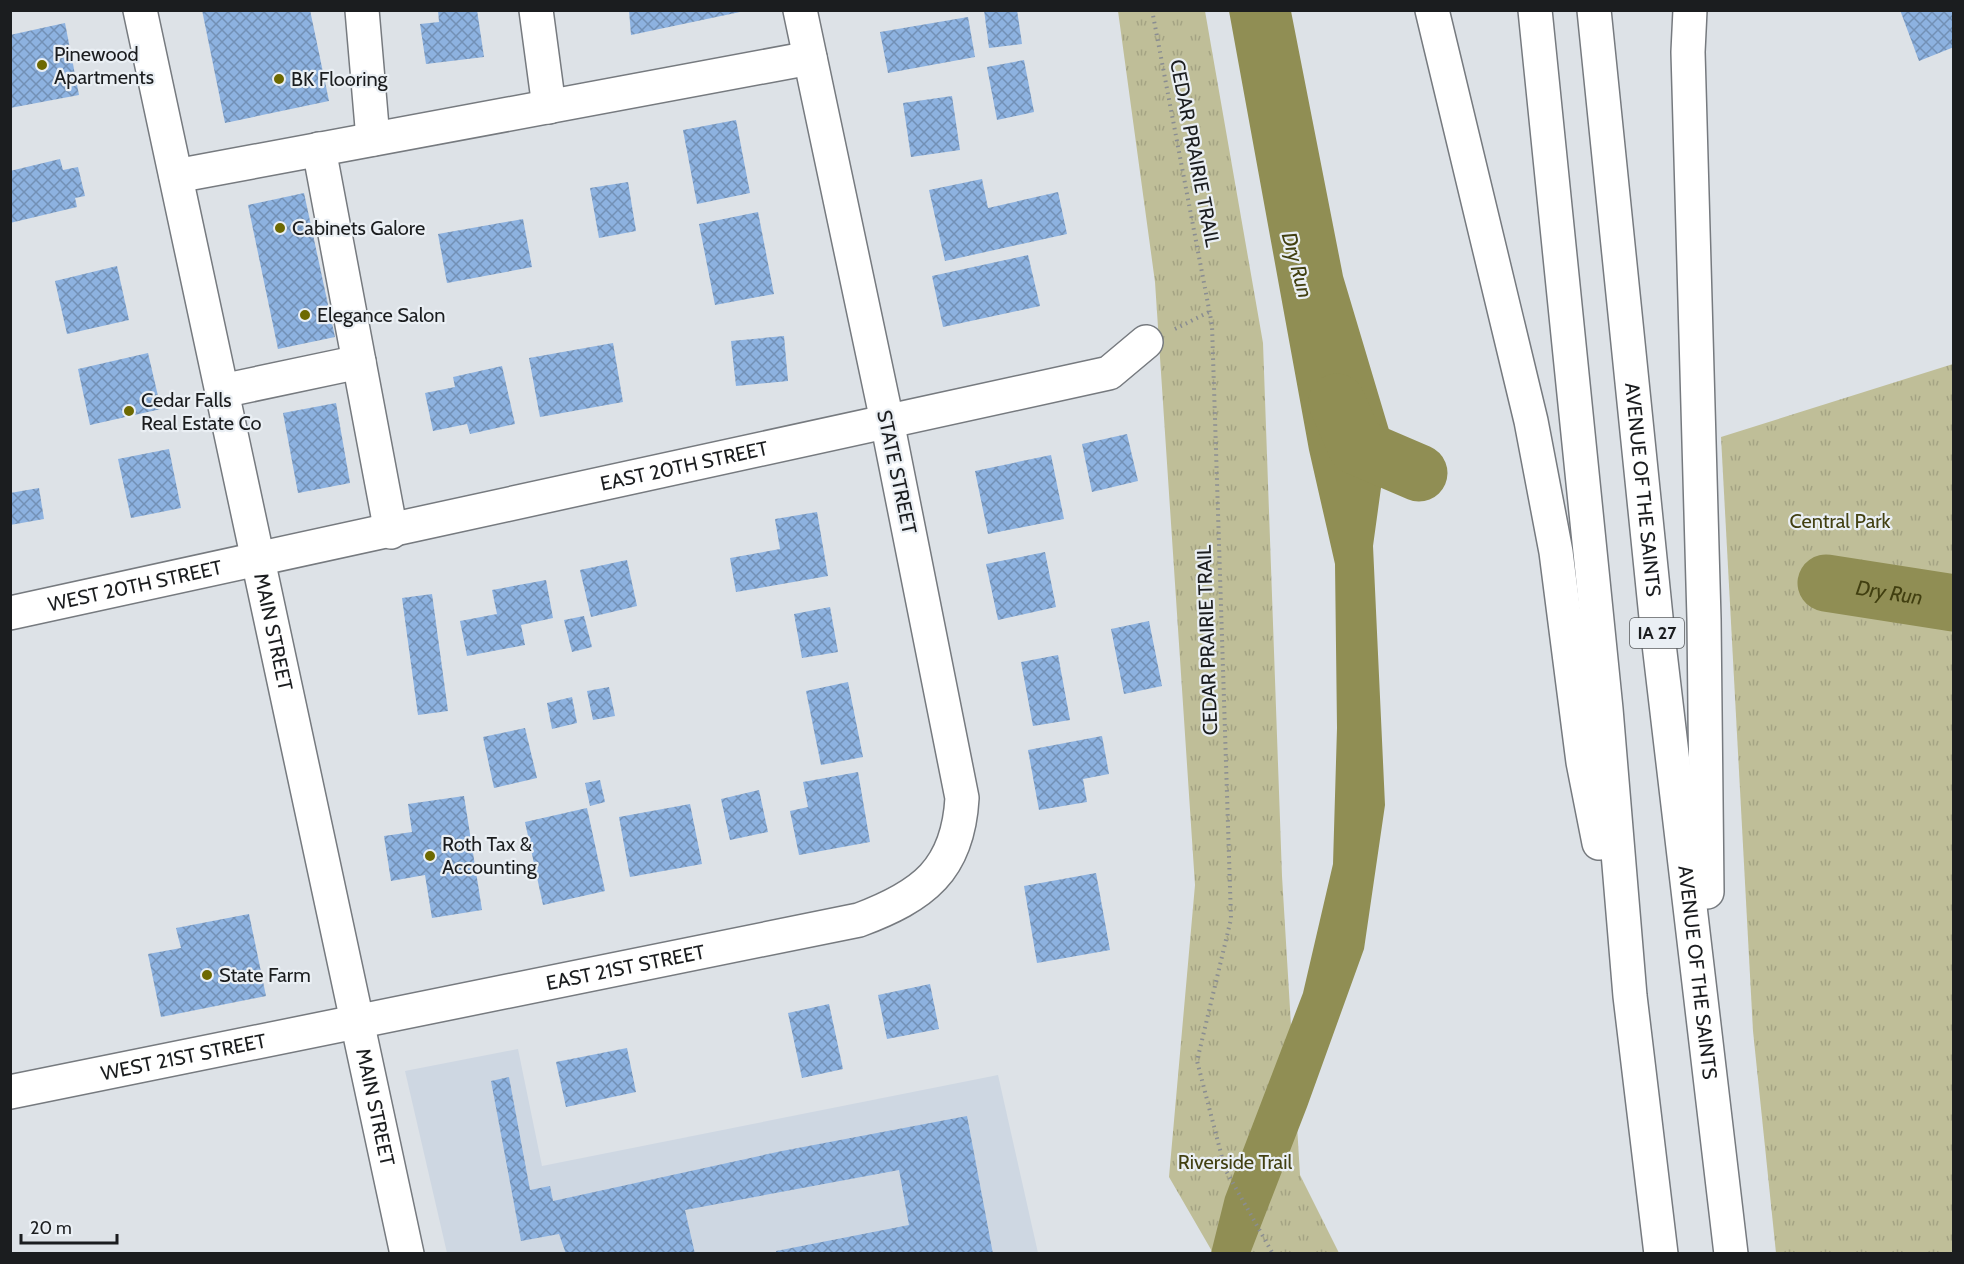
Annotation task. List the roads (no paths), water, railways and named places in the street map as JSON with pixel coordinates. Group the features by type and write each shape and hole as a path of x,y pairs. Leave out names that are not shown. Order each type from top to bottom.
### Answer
{"main road":[{"name":"MAIN STREET","path":"140,10 407,1254"},
{"path":"362,10 373,139"},
{"path":"536,10 549,107"},
{"name":"STATE STREET","path":"800,10 887,422 962,798 960,828 935,877 915,894 892,908"},
{"path":"1432,10 1531,422 1557,552 1583,762 1629,996"},
{"path":"1535,10 1606,709 1629,996 1661,1254"},
{"name":"AVENUE OF THE SAINTS","path":"1594,10 1657,627 1731,1254"},
{"path":"1690,10 1689,99 1704,619 1708,1056"},
{"path":"176,176 810,58"},
{"path":"319,149 391,532"},
{"name":"EAST 20TH STREET","path":"258,561 1109,373 1146,342"},
{"path":"222,391 359,362"},
{"name":"WEST 20TH STREET","path":"10,613 258,561"},
{"name":"EAST 21ST STREET","path":"357,1021 859,921 892,908"},
{"name":"WEST 21ST STREET","path":"10,1092 357,1021"}],"water":[{"path":"1229,11 1291,11 1343,276 1389,430 1373,546 1385,805 1364,949 1307,1107 1250,1254 1211,1253 1225,1197 1303,993 1333,864 1337,728 1335,564 1309,450"},
{"path":"1828,559 1953,588 1953,621 1910,618 1828,602"}],"waterway":[{"name":"Dry Run","path":"1337,402 1356,446 1419,473"},
{"name":"Dry Run","path":"1826,583 1954,603"}],"place":[{"name":"Pinewood Apartments","path":"42,65"},
{"name":"BK Flooring","path":"279,79"},
{"name":"Cabinets Galore","path":"280,228"},
{"name":"Elegance Salon","path":"305,315"},
{"name":"Cedar Falls Real Estate Co","path":"129,411"},
{"name":"Roth Tax & Accounting","path":"430,856"},
{"name":"State Farm","path":"207,975"}],"park label":[{"name":"Central Park","path":"1840,521"},
{"name":"Riverside Trail","path":"1235,1162"}]}
